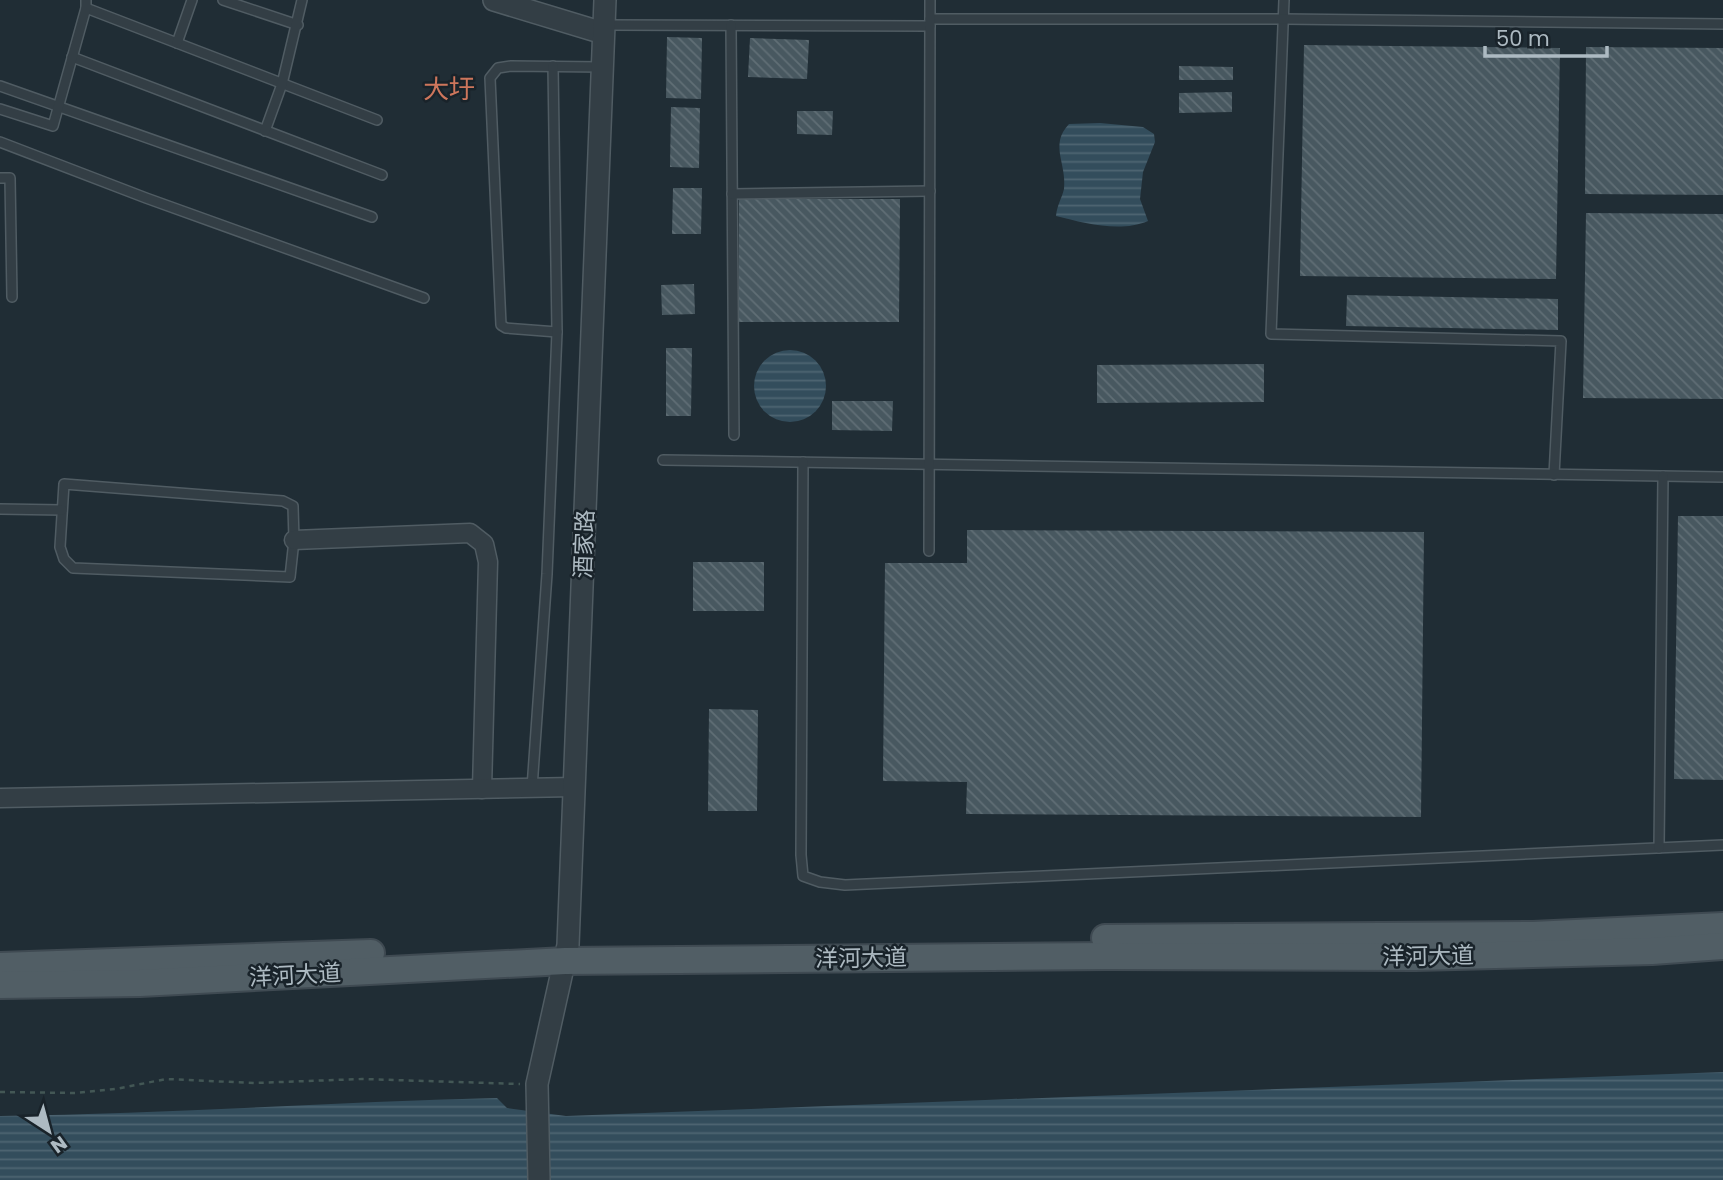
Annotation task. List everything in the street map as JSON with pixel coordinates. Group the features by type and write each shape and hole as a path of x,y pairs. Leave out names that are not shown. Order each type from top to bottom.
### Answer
{"main road":[{"name":"洋河大道","path":"0,966 1533,935 1723,926"},
{"name":"洋河大道","path":"0,985 140,983 566,953 1415,957 1652,951 1723,946"}],"street":[{"path":"494,0 603,29"},
{"name":"酒家路","path":"539,1180 537,1084 566,953 575,787 605,0"},
{"path":"294,540 470,533 484,544 488,575 482,789"},
{"path":"0,797 575,787"}],"lane":[{"path":"177,43 192,0"},
{"path":"223,0 298,25"},
{"path":"265,131 282,84 302,0"},
{"path":"929,551 930,0"},
{"path":"1284,0 1272,334 1561,341 1554,475"},
{"path":"0,109 53,126 86,4 177,43 377,120"},
{"path":"603,29 930,22 1284,19 1723,24"},
{"path":"731,25 734,435"},
{"path":"72,57 382,175"},
{"path":"557,332 506,328 501,325 490,78 498,68 511,66 602,67"},
{"path":"532,788 547,574 557,332 553,66"},
{"path":"0,86 372,217"},
{"path":"0,142 146,198 424,298"},
{"path":"0,178 10,178 12,297"},
{"path":"732,194 930,191"},
{"path":"663,460 1723,477"},
{"path":"803,462 803,876 820,882 845,885 1723,845"},
{"path":"1659,848 1663,476"},
{"path":"64,484 284,501 293,506 294,540 290,577 74,568 64,559 60,547 62,510 64,484"},
{"path":"0,509 62,510"}],"path":[{"path":"0,1092 75,1093 116,1089 166,1079 254,1083 362,1079 537,1084"}],"water":[{"path":"1100,123 1143,127 1154,134 1155,142 1143,172 1140,199 1148,221 1114,227 1056,216 1064,189 1059,147 1063,132 1069,124"},
{"path":"797,350 816,360 824,372 824,400 816,412 804,420 783,422 764,412 756,400 754,379 764,360 776,352"},
{"path":"1723,1072 1723,1180 0,1180 0,1116 497,1098 507,1108 566,1116"}],"building":[{"path":"667,37 702,38 701,99 666,98"},
{"path":"750,38 809,40 807,79 748,77"},
{"path":"1304,45 1560,48 1556,279 1300,276"},
{"path":"1586,47 1723,48 1723,195 1585,194"},
{"path":"1179,66 1233,67 1233,80 1179,80"},
{"path":"1232,92 1232,112 1179,113 1179,93"},
{"path":"671,107 700,108 699,168 670,167"},
{"path":"797,111 833,111 832,135 797,134"},
{"path":"673,188 702,188 701,234 672,234"},
{"path":"739,199 900,199 899,322 739,322"},
{"path":"1586,213 1723,214 1723,399 1583,398"},
{"path":"694,284 695,314 662,315 661,285"},
{"path":"1347,295 1558,299 1558,330 1346,326"},
{"path":"666,348 692,348 691,416 666,416"},
{"path":"1264,364 1264,402 1097,403 1097,365"},
{"path":"832,401 893,401 892,431 832,430"},
{"path":"1678,516 1723,516 1723,780 1674,779"},
{"path":"967,530 1424,532 1421,817 966,814 967,782 883,781 885,563 967,563"},
{"path":"693,562 764,562 764,611 693,611"},
{"path":"709,709 758,710 757,811 708,811"}],"district":[{"name":"大圩","path":"449,89"}]}
